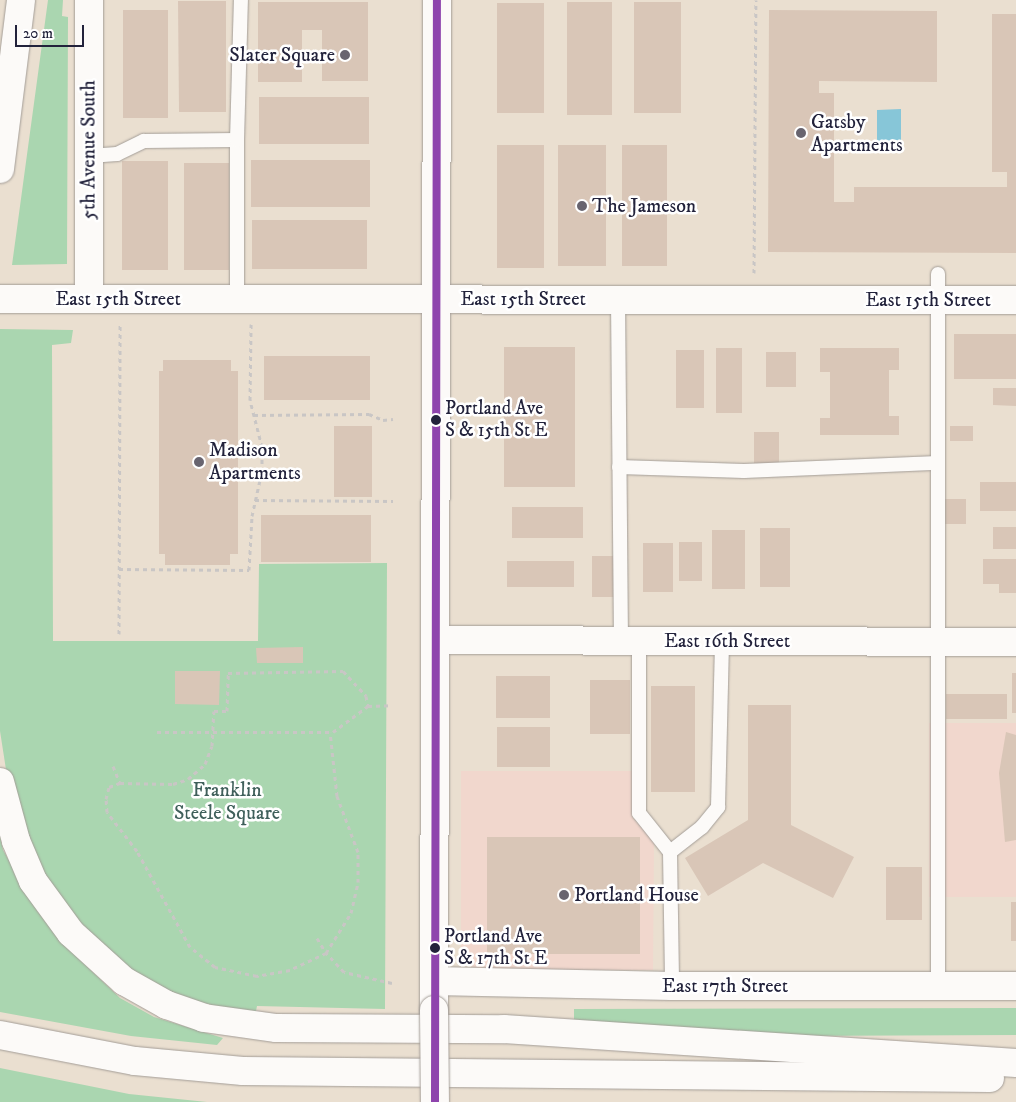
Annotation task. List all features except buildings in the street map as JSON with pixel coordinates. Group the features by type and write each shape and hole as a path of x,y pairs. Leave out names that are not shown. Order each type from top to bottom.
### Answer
{"main road":[{"path":"0,168 21,0"},
{"name":"5th Avenue South","path":"90,0 90,299"},
{"path":"435,1102 437,0"},
{"name":"East 15th Street","path":"10,299 618,299 938,287 1016,300"},
{"name":"East 16th Street","path":"437,640 1016,642"},
{"path":"0,782 16,841 33,881 71,933 124,981 168,1005 204,1018 276,1028 504,1029 1016,1063"},
{"name":"East 17th Street","path":"434,981 672,986 1016,986"},
{"path":"0,1035 135,1061 243,1071 1016,1079"}],"lane":[{"path":"237,300 237,140 242,0"},
{"path":"90,156 117,154 144,141 237,140"},
{"path":"938,287 938,986"},
{"path":"618,299 620,467 638,813 670,852 672,986"},
{"path":"620,467 744,471 938,463"},
{"path":"670,852 702,827 718,807 722,641"}],"path":[{"path":"754,273 756,0"},
{"path":"119,634 120,323"},
{"path":"119,569 249,570 256,500 262,471 262,447 250,400 251,324"},
{"path":"254,415 370,414 383,420 393,419"},
{"path":"256,500 393,500"},
{"path":"330,732 337,796 358,852 358,882 351,913 326,953 290,970 257,976 215,967 190,947 137,851 107,812 106,799 109,787 120,783 173,784 188,779 205,764 212,746 214,711 227,711 228,673 343,671 366,696 368,706"},
{"path":"157,732 330,732 368,706 392,705"},
{"path":"114,766 120,783"},
{"path":"317,938 326,953 344,972 392,982"}],"shaded area":[{"path":"929,723 1016,723 1016,897 929,897"},
{"path":"461,771 632,771 633,818 654,842 653,970 480,970 467,965 461,953"}],"green space":[{"path":"48,0 63,0 62,16 68,17 67,264 12,265"},
{"name":"Franklin Steele Square","path":"0,329 73,330 71,343 52,345 53,641 258,641 259,564 387,563 385,1009 257,1006 255,1016 184,998 158,987 108,956 42,880 7,776 0,731"},
{"path":"0,836 3,850 38,912 75,955 120,998 154,1017 223,1038 217,1045 131,1036 0,1012"},
{"path":"1016,1008 1016,1035 779,1036 574,1021 574,1009"},
{"path":"0,1068 129,1094 207,1102 0,1102"}],"water":[{"path":"901,109 901,145 877,145 877,110"}],"transit line":[{"path":"435,1102 437,0"}],"place":[{"name":"Slater Square","path":"345,55"},
{"name":"Gatsby Apartments","path":"801,133"},
{"name":"The Jameson","path":"582,206"},
{"name":"Portland Ave S & 15th St E","path":"436,420"},
{"name":"Madison Apartments","path":"199,462"},
{"name":"Portland House","path":"564,895"},
{"name":"Portland Ave S & 17th St E","path":"435,948"}]}
